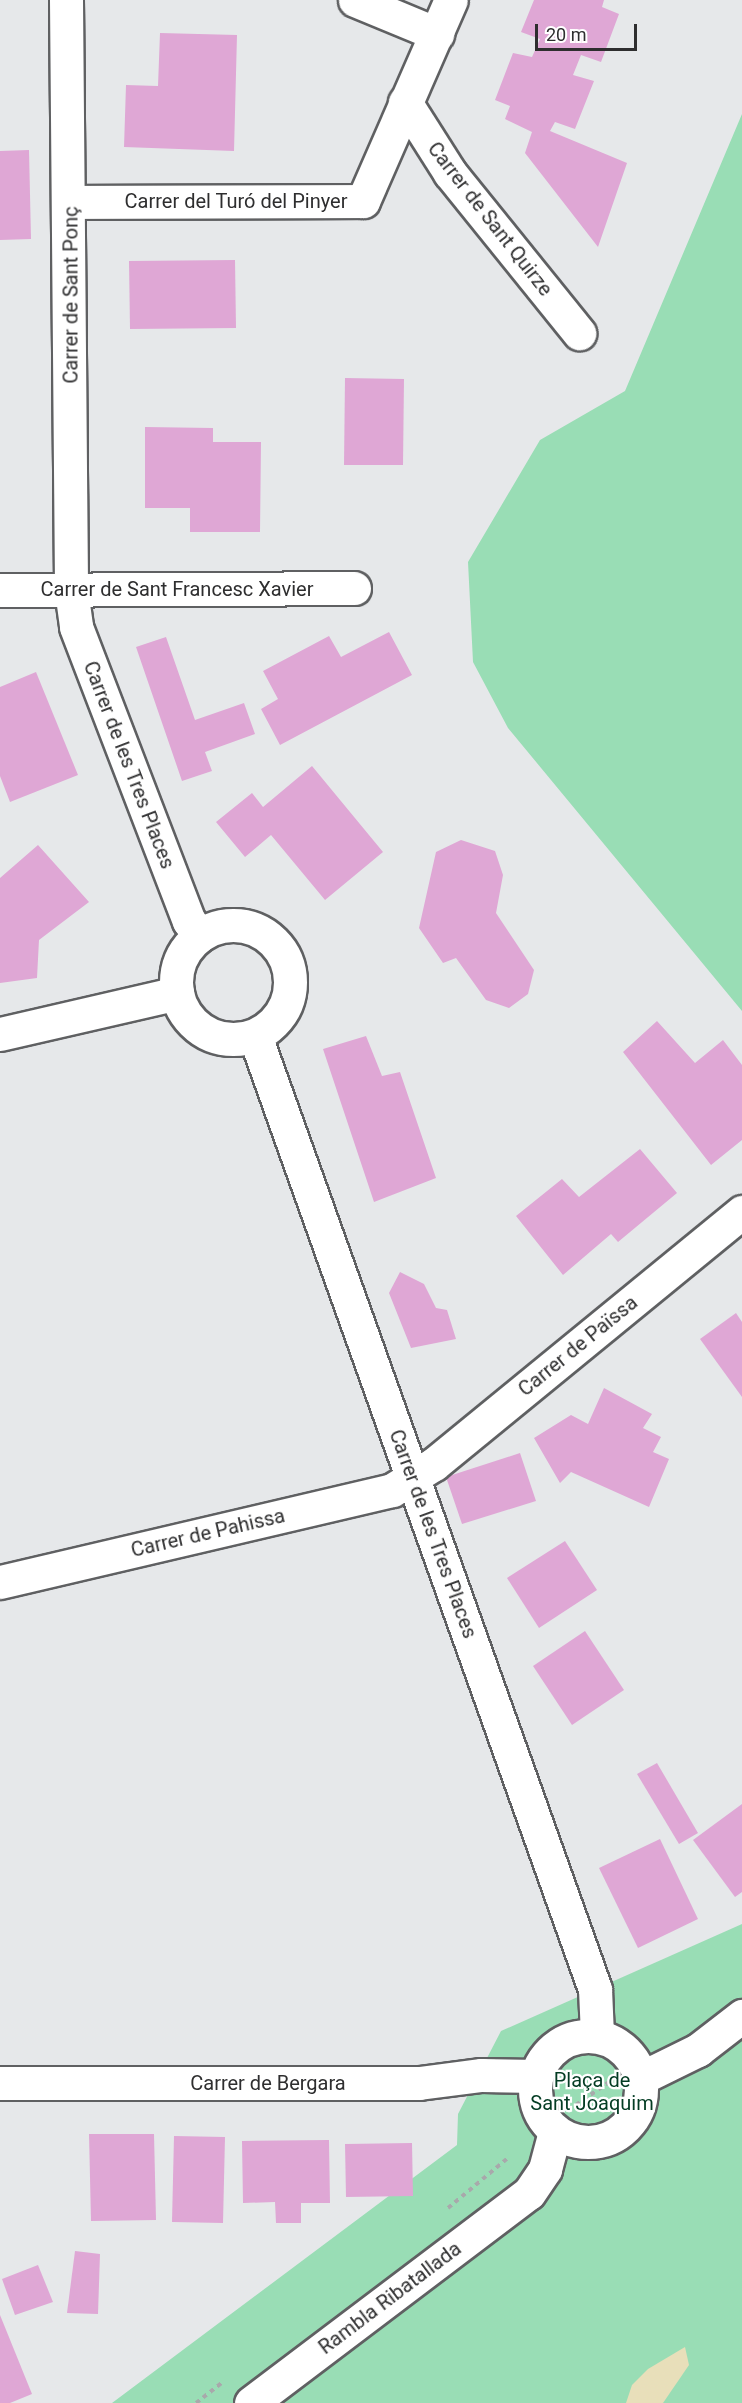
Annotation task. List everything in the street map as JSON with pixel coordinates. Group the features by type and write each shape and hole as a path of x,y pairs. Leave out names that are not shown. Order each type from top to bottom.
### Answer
{"street":[{"name":"Carrer de Sant Ponç","path":"66,0 70,202 71,590"},
{"path":"355,0 437,34"},
{"name":"Carrer del Turó del Pinyer","path":"70,202 363,201 451,0"},
{"name":"Carrer de Sant Quirze","path":"405,102 450,173 579,333"},
{"name":"Carrer de Sant Francesc Xavier","path":"0,591 354,588"},
{"name":"Carrer de les Tres Places","path":"71,590 80,638 189,921 200,935"},
{"path":"222,926 247,927 268,937 284,955 291,978 287,1002 275,1023 255,1036 215,1037 185,1012 177,993 177,972 200,935 222,926"},
{"path":"0,1034 177,993"},
{"name":"Carrer de les Tres Places","path":"255,1036 595,1989 597,2035"},
{"name":"Carrer de Païssa","path":"413,1477 737,1225"},
{"name":"Carrer de Pahissa","path":"0,1582 392,1490 413,1477"},
{"path":"634,2120 638,2071 613,2041 597,2035 557,2046 536,2076 535,2095 550,2128 594,2143 623,2131 667,2092 698,2050 742,2016"},
{"path":"638,2071 698,2050"},
{"name":"Carrer de Bergara","path":"0,2083 419,2084 481,2075 536,2076"},
{"name":"Rambla Ribatallada","path":"251,2403 529,2193 545,2169 550,2128"}],"path":[{"path":"550,2128 638,2071"}],"green space":[{"path":"742,114 742,1011 508,728 473,662 468,562 540,440 625,391"},
{"name":"Plaça de Sant Joaquim","path":"742,1924 742,2403 112,2403 457,2145 458,2114 501,2031"}],"sand":[{"path":"685,2347 689,2365 663,2403 626,2403 632,2385 648,2369"}],"building":[{"path":"534,0 604,0 602,7 619,14 601,62 581,55 573,75 594,81 575,129 555,122 550,131 627,163 598,247 525,153 532,132 505,119 510,106 495,100 513,53 532,57 540,39 521,32"},
{"path":"160,33 237,35 234,151 124,147 126,85 158,86"},
{"path":"29,150 31,239 0,240 0,151"},
{"path":"235,260 236,328 130,329 129,261"},
{"path":"345,378 404,379 403,465 344,465"},
{"path":"145,427 213,428 213,442 261,442 260,532 190,532 190,508 145,508"},
{"path":"389,632 412,675 280,745 261,709 278,699 263,671 329,636 341,657"},
{"path":"166,637 195,720 244,703 255,734 205,752 212,771 182,781 136,647"},
{"path":"36,672 78,775 10,802 0,776 0,687"},
{"path":"312,766 383,852 325,900 271,835 245,857 216,822 252,793 263,807"},
{"path":"461,840 495,851 503,875 496,913 534,970 528,994 509,1008 486,1000 456,958 443,963 419,928 436,852"},
{"path":"38,845 89,902 39,940 37,978 0,983 0,878"},
{"path":"657,1021 695,1063 723,1040 742,1065 742,1140 711,1165 623,1052"},
{"path":"366,1036 382,1076 400,1072 436,1178 374,1202 323,1049"},
{"path":"640,1149 677,1193 618,1242 611,1234 563,1275 516,1216 562,1179 579,1197"},
{"path":"400,1272 424,1284 436,1308 447,1310 456,1339 411,1348 389,1293"},
{"path":"736,1313 742,1322 742,1397 700,1339"},
{"path":"604,1388 652,1414 643,1428 661,1437 653,1452 669,1459 649,1507 571,1472 560,1483 534,1438 571,1415 588,1424"},
{"path":"520,1453 536,1501 462,1524 446,1477"},
{"path":"565,1541 597,1590 539,1628 507,1578"},
{"path":"585,1631 624,1690 572,1725 533,1666"},
{"path":"657,1763 698,1833 679,1844 637,1774"},
{"path":"742,1804 742,1892 735,1897 693,1840"},
{"path":"660,1839 698,1919 638,1948 599,1868"},
{"path":"89,2134 154,2134 156,2220 91,2221"},
{"path":"174,2136 225,2137 223,2223 172,2222"},
{"path":"329,2140 330,2203 301,2203 301,2223 276,2223 275,2202 243,2203 242,2141"},
{"path":"412,2143 413,2196 346,2197 345,2144"},
{"path":"75,2251 100,2254 98,2314 67,2313"},
{"path":"38,2265 53,2302 15,2315 2,2279"},
{"path":"0,2315 32,2394 10,2403 0,2403"}]}
